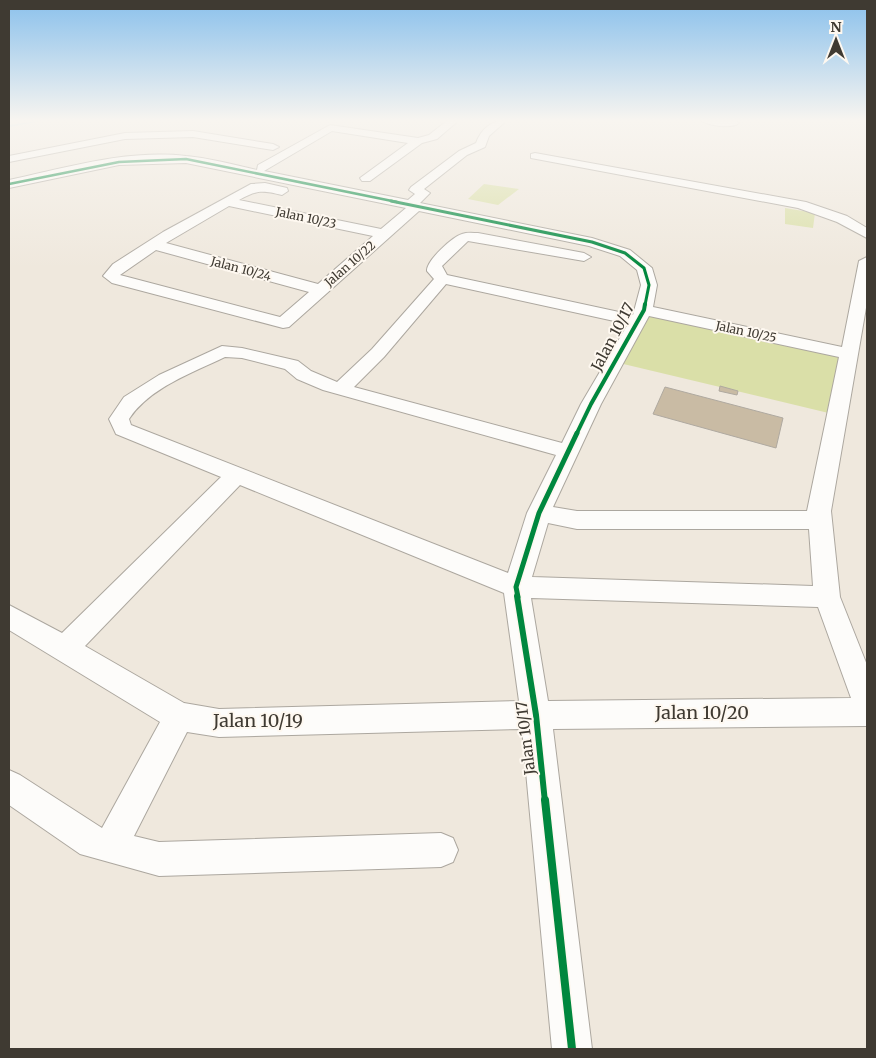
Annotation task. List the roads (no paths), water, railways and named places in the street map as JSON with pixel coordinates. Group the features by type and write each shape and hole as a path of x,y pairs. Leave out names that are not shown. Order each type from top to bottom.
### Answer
{"street":[{"name":"Jalan 10/17","path":"9,184 74,169"},
{"name":"Jalan 10/17","path":"248,169 409,200 592,242 625,253 644,268 648,285 640,315 591,404 539,513 516,587 536,715 572,1049"},
{"path":"255,172 259,169"},
{"path":"375,169 361,178 382,182"},
{"name":"Jalan 10/22","path":"162,244 118,267 111,276 118,280 283,323 383,234 436,169"},
{"path":"608,169 801,205 828,213 863,231"},
{"path":"162,244 251,188 266,187 409,200"},
{"name":"Jalan 10/23","path":"229,202 383,234"},
{"path":"342,388 378,353 442,279 437,274 434,265 465,237 493,239 584,257"},
{"name":"Jalan 10/24","path":"162,244 321,290"},
{"path":"867,261 819,511 827,597 867,701"},
{"name":"Jalan 10/25","path":"442,279 849,354"},
{"path":"569,452 312,379 291,365 242,353 222,351 166,379 131,401 119,419 123,429 516,587 827,597"},
{"path":"64,649 237,474"},
{"path":"539,513 577,520 820,520"},
{"name":"Jalan 10/19","path":"9,616 179,717 219,723 536,715"},
{"name":"Jalan 10/20","path":"536,715 867,712"},
{"path":"110,847 179,717"},
{"path":"9,786 92,842 159,859 441,850"}]}
